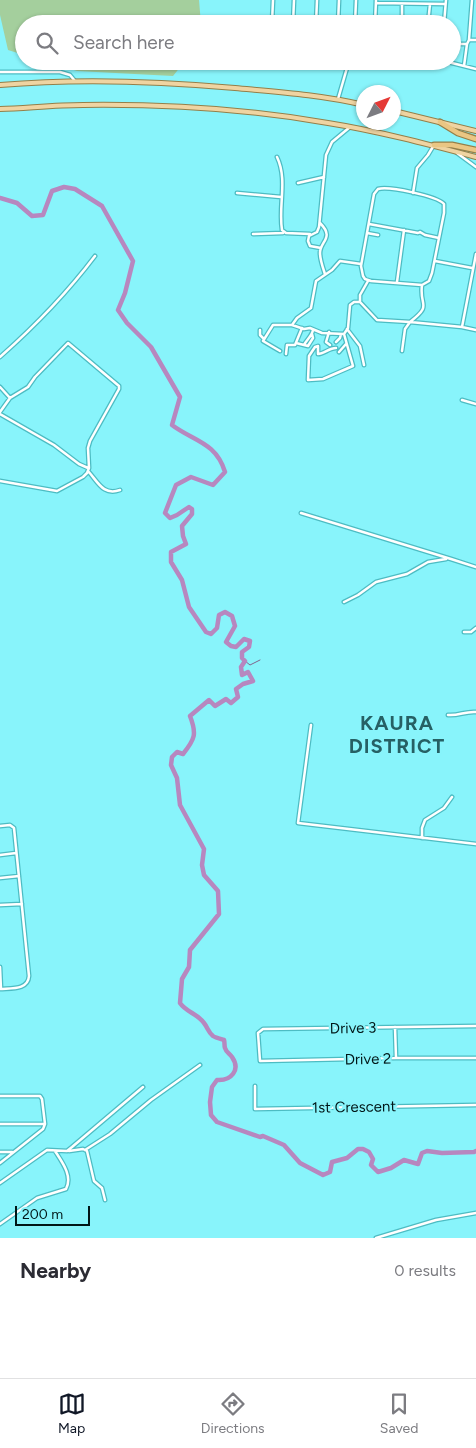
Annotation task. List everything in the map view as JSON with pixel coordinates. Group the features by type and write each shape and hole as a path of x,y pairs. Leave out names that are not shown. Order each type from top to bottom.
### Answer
{"highway":[{"path":"440,122 458,133 476,139"},
{"path":"434,145 476,150"}],"main road":[{"path":"0,85 113,81 200,85 287,93 356,103"},
{"path":"0,109 88,105 163,107 286,117 350,127 434,145 476,157"},
{"path":"401,113 476,131"}],"street":[{"path":"272,15 273,0"},
{"path":"293,15 294,0"},
{"path":"316,15 317,0"},
{"path":"338,15 339,0"},
{"path":"355,15 356,0"},
{"path":"464,66 472,0"},
{"path":"375,15 376,2 402,4 446,2 445,15"},
{"path":"402,4 402,15"},
{"path":"429,15 430,4"},
{"path":"461,43 476,40"},
{"path":"461,65 476,69"},
{"path":"337,100 346,70"},
{"path":"0,72 60,72 70,75 75,81"},
{"path":"321,248 310,246 308,238 318,230 326,155 330,145 350,127"},
{"path":"413,193 417,168 428,156 434,145"},
{"path":"456,151 476,167"},
{"path":"277,157 282,175 281,226 284,233"},
{"path":"298,183 324,177"},
{"path":"388,188 413,193 440,200 444,203 435,261 429,281 422,285 403,285 397,282 368,281 363,276 361,264 376,190 388,188"},
{"path":"236,193 281,198"},
{"path":"319,222 327,235 320,254 325,274"},
{"path":"369,224 420,232 439,238"},
{"path":"397,282 404,230"},
{"path":"367,233 378,235"},
{"path":"253,234 312,234"},
{"path":"462,327 476,254"},
{"path":"0,357 64,294 95,256"},
{"path":"292,326 297,318 311,308 316,281 340,261 361,264"},
{"path":"435,261 473,269"},
{"path":"368,281 360,295 360,302 377,320 462,327 476,330"},
{"path":"402,351 405,329 410,322 419,316 425,307 422,285"},
{"path":"360,302 354,302 350,305 348,329 360,346 364,366"},
{"path":"259,341 264,340 273,325 292,326 322,333 343,334"},
{"path":"296,343 302,328"},
{"path":"336,342 348,329"},
{"path":"260,330 260,335 264,340 280,351"},
{"path":"286,354 287,345 295,345 296,343 308,346 313,338 313,330"},
{"path":"329,332 326,342 330,345"},
{"path":"336,348 330,348 318,354 318,346 315,347 309,356 308,380 323,379 353,366 343,334"},
{"path":"0,481 57,491 83,477 88,470 88,448 90,441 119,389 117,384 68,342 28,387 10,398 0,413 54,445 88,470 98,485 104,490 113,492 120,490"},
{"path":"339,352 346,344"},
{"path":"0,387 10,398"},
{"path":"462,400 476,404"},
{"path":"301,513 476,567"},
{"path":"344,602 376,582 403,576 428,562 451,559"},
{"path":"464,632 471,632 476,628"},
{"path":"448,715 458,716 466,711 476,712"},
{"path":"312,725 298,823 476,844"},
{"path":"422,838 422,828 425,820 444,808 452,797"},
{"path":"0,826 10,825 14,828 29,982 26,986 1,989 0,967"},
{"path":"0,855 16,853"},
{"path":"0,878 19,876"},
{"path":"0,905 22,904"},
{"name":"Drive 3","path":"260,1060 258,1033 261,1029 476,1026"},
{"path":"395,1027 396,1058"},
{"name":"Drive 2","path":"260,1060 476,1058"},
{"path":"0,1183 47,1150 85,1150 110,1134 151,1100 200,1065"},
{"path":"67,1151 143,1086"},
{"name":"1st Crescent","path":"255,1086 255,1109 476,1105"},
{"path":"0,1096 40,1096 45,1124 43,1129 0,1163"},
{"path":"0,1124 45,1124"},
{"path":"85,1150 94,1181 102,1188 105,1200"},
{"path":"0,1224 37,1198 66,1190 68,1184 66,1167 55,1151"},
{"path":"0,1152 14,1152"},
{"path":"376,1238 442,1219 476,1213"}],"green space":[{"path":"0,0 199,0 200,15 15,15 15,52 8,50 0,15"},
{"path":"74,70 178,70 173,76"}],"waterway":[{"path":"0,198 17,203 32,216 43,215 52,191 64,187 75,189 102,206 133,261 125,293 118,310 127,323 151,347 180,397 172,425 210,448 216,454 225,472 213,485 191,477 176,485 165,513 170,518 189,507 192,509 192,514 182,526 186,544 171,552 171,562 182,580 189,607 206,632 211,634 217,628 219,615 225,612 232,616 235,626 226,642 231,646 236,647 244,639 250,641 249,647 242,652 242,658 245,661 241,667 242,675 248,672 253,681 243,684 236,689 238,697 231,703 226,699 215,706 209,700 190,716 194,727 194,736 183,754 177,752 172,757 171,765 177,778 180,805 204,849 202,865 204,875 218,891 219,914 190,950 189,967 182,979 180,1003 185,1009 201,1020 213,1036 224,1040 225,1047 235,1062 233,1074 227,1079 217,1080 212,1087 211,1115 217,1122 260,1137 263,1136 284,1145 300,1163 323,1175 330,1172 332,1162 347,1158 358,1149 369,1152 373,1159 371,1165 378,1172 391,1168 404,1160 418,1164 422,1153 427,1151 442,1153 476,1151"},
{"path":"245,661 250,665 260,660"}],"district":[{"name":"KAURA DISTRICT","path":"397,734"}]}
